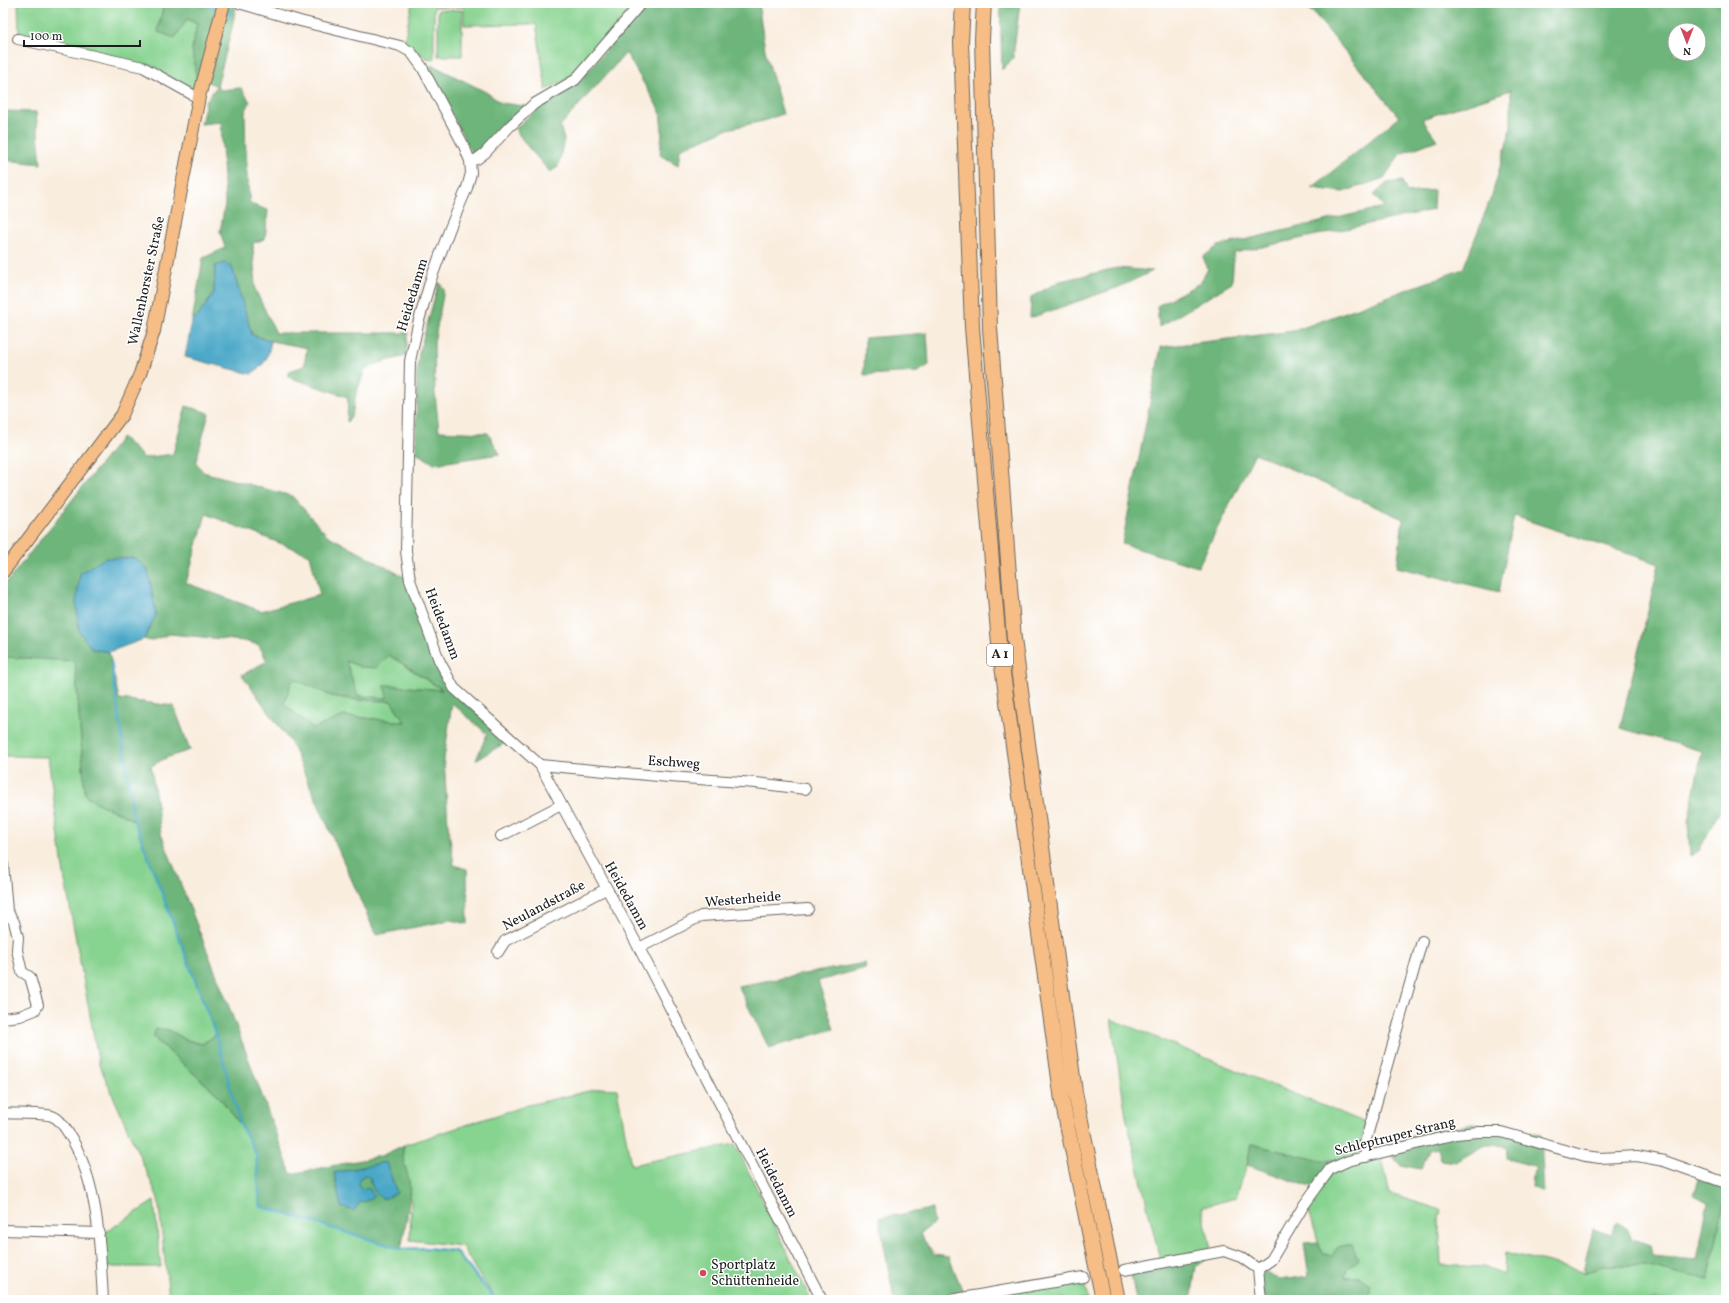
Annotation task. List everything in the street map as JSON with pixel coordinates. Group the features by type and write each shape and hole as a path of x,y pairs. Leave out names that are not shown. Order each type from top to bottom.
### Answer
{"highway":[{"name":"A 1","path":"963,3 961,42 972,327 999,644 1062,1100 1103,1300"},
{"name":"A 1","path":"984,3 982,39 990,328 1014,639 1075,1092 1118,1300"}],"main road":[{"name":"Wallenhorster Straße","path":"3,572 122,415 140,374 154,331 199,97 224,3"}],"street":[{"path":"239,3 300,22 400,46 411,52 422,67 470,161 477,159 485,153 510,126 534,104 575,80 640,3"},
{"path":"18,39 143,67 192,96 199,97"},
{"name":"Heidedamm","path":"470,161 471,173 467,188 430,282 418,324 410,361 407,558 410,580 439,660 454,688 540,765 639,948 822,1300"},
{"name":"Eschweg","path":"540,765 669,777 756,783 805,789"},
{"path":"501,836 561,805"},
{"path":"3,864 7,911 14,922 18,937 17,950 22,972 30,977 38,1005 35,1010 20,1016 3,1018"},
{"name":"Neulandstraße","path":"498,952 505,941 606,889"},
{"name":"Westerheide","path":"639,948 701,916 808,909"},
{"path":"1366,1157 1365,1143 1422,941"},
{"path":"3,1113 53,1116 66,1128 80,1153 94,1202 99,1233 103,1300"},
{"name":"Schleptruper Strang","path":"1258,1270 1271,1260 1311,1194 1330,1169 1338,1164 1456,1134 1501,1132 1585,1156 1600,1158 1637,1156 1664,1161 1726,1183"},
{"path":"3,1230 99,1233"},
{"path":"1124,1270 1224,1251 1241,1257 1258,1270 1261,1300"},
{"path":"950,1300 1083,1277"}],"green space":[{"path":"18,3 164,3 158,32 187,19 197,24 192,49 196,77 193,92 163,74 19,36"},
{"path":"164,3 199,3 199,6 209,7 212,3 236,6 217,86 196,77 192,49 197,24 187,19 175,38 158,32"},
{"path":"412,3 636,3 574,76 546,90 536,24 464,25 464,7 434,7 434,59 426,58 404,42"},
{"path":"646,3 762,3 759,9 765,50 783,114 763,121 728,129 680,149 678,165 660,155 662,131 660,111 626,53 560,126 564,140 558,167 550,172 527,146 515,129 535,110 578,83"},
{"path":"1000,3 1020,3 1013,58 1002,70"},
{"path":"1292,3 1726,3 1726,784 1719,812 1699,851 1690,856 1688,822 1702,751 1620,728 1659,564 1514,516 1499,592 1397,567 1403,519 1255,453 1198,567 1122,544 1161,347 1294,331 1463,269 1492,195 1511,128 1511,90 1422,119 1437,140 1400,154 1384,178 1343,192 1312,188 1399,117 1313,12"},
{"path":"438,10 462,10 462,56 438,56"},
{"path":"432,65 486,92 501,103 525,106 475,155 471,152 429,69"},
{"path":"217,86 220,90 241,88 250,102 245,112 246,165 250,204 268,210 265,239 253,243 255,289 276,333 408,333 406,356 379,363 365,370 356,394 352,415 347,422 348,397 288,377 290,371 304,366 307,348 271,341 252,335 232,267 215,266 214,293 199,315 192,321 203,258 225,248 220,231 225,204 221,122 201,124 206,101"},
{"path":"3,111 36,112 41,164 3,160"},
{"path":"1402,181 1407,193 1434,190 1433,210 1234,253 1232,283 1159,327 1157,306 1200,283 1208,269 1203,257 1218,246 1384,207 1374,195 1387,183"},
{"path":"1117,268 1153,271 1119,287 1030,318 1031,297 1060,281"},
{"path":"439,282 444,290 434,343 435,394 439,431 488,433 500,454 434,464 416,452 417,373 419,353"},
{"path":"927,333 929,365 918,372 864,375 865,338"},
{"path":"186,406 209,413 196,462 203,472 292,496 327,535 406,578 441,675 454,693 510,740 476,760 487,734 452,703 444,759 448,824 454,865 467,869 468,924 451,920 376,935 291,743 242,675 267,661 259,645 244,641 170,634 150,641 144,639 156,615 148,570 92,649 109,652 119,699 174,706 190,750 166,758 151,766 161,834 228,1004 291,1174 381,1156 404,1145 403,1154 409,1181 409,1197 401,1249 260,1206 256,1154 240,1124 217,1094 154,1038 155,1028 169,1030 186,1040 202,1044 216,1035 134,820 95,802 85,794 75,661 3,657 3,587 122,437 144,458 173,454","holes":["206,514 310,555 320,595 261,611 186,583","389,655 442,690 385,685 387,698 358,696 346,661 361,667 377,668","293,678 331,696 357,700 391,701 405,722 344,716 313,729 284,704","386,1162 370,1184 370,1178 365,1175 360,1178 358,1184 369,1200 341,1207 334,1173"]},
{"path":"389,655 442,690 385,685 387,698 358,696 345,660 361,667"},
{"path":"3,657 75,660 85,794 95,802 134,820 216,1035 202,1044 186,1040 169,1030 154,1038 217,1094 240,1124 256,1154 260,1206 401,1249 425,1248 455,1251 496,1300 173,1300 169,1297 158,1198 99,1064 64,875 48,757 3,756"},
{"path":"293,678 331,696 357,700 391,701 405,722 344,716 313,729 284,704"},
{"path":"865,963 866,968 818,981 834,1029 769,1048 738,986"},
{"path":"1111,1019 1365,1123 1358,1152 1356,1155 1348,1159 1336,1161 1321,1160 1289,1154 1251,1144 1247,1165 1236,1198 1202,1207 1211,1250 1160,1260 1126,1116"},
{"path":"602,1088 617,1089 631,1165 735,1144 811,1300 497,1300 477,1272 462,1246 410,1240 411,1203 409,1182 401,1152 404,1145 528,1105"},
{"path":"1472,1124 1499,1125 1541,1135 1544,1192 1531,1187 1532,1177 1537,1168 1506,1158 1507,1147 1486,1144 1456,1162 1441,1160 1438,1148 1429,1150 1421,1169 1400,1165 1392,1155 1395,1143 1422,1133"},
{"path":"1251,1144 1322,1161 1349,1158 1363,1163 1337,1170 1329,1177 1319,1190 1247,1165"},
{"path":"1382,1158 1390,1194 1441,1210 1439,1218 1441,1265 1484,1267 1504,1275 1505,1252 1583,1272 1591,1272 1602,1265 1644,1265 1708,1280 1726,1194 1726,1300 1369,1300 1370,1285 1360,1277 1345,1277 1346,1270 1332,1255 1322,1254 1309,1211 1306,1208 1328,1177 1337,1169"},
{"path":"1698,1179 1726,1187 1726,1194 1708,1280 1644,1265 1602,1265 1591,1272 1583,1272 1593,1229 1612,1235 1616,1223 1628,1229 1632,1239 1650,1245 1652,1256 1697,1260 1708,1202 1693,1195"},
{"path":"154,1201 161,1267 102,1267 101,1235"},
{"path":"932,1209 934,1223 920,1234 934,1255 949,1257 965,1297 950,1300 894,1300 879,1218"},
{"path":"1318,1242 1322,1253 1332,1255 1338,1247 1352,1244 1358,1259 1346,1270 1345,1277 1360,1277 1370,1285 1369,1300 1341,1300 1337,1290 1328,1293 1290,1298 1261,1298 1258,1269 1280,1280 1309,1276 1304,1243"},
{"path":"1212,1254 1196,1266 1191,1300 1136,1300 1131,1274 1143,1266"},
{"path":"1084,1282 1088,1300 1066,1300 1065,1298 1057,1300 970,1300"}],"water":[{"path":"225,263 232,267 252,335 271,341 266,360 251,374 185,357 192,321 199,315 214,293 215,266"},
{"path":"105,558 135,558 148,570 156,615 144,639 109,652 92,649 79,631 76,602 80,573"},
{"path":"386,1162 397,1193 383,1199 374,1190 370,1178 365,1175 360,1178 358,1184 362,1189 368,1187 374,1196 369,1200 359,1203 354,1211 341,1207 334,1173"}],"waterway":[{"path":"196,3 217,8"},
{"path":"259,3 265,5 268,3"},
{"path":"228,18 230,10"},
{"path":"111,662 134,820 216,1035 240,1124 256,1154 260,1206 401,1249 425,1248 455,1251 496,1300"}],"place":[{"name":"Sportplatz Schüttenheide","path":"703,1273"}]}
